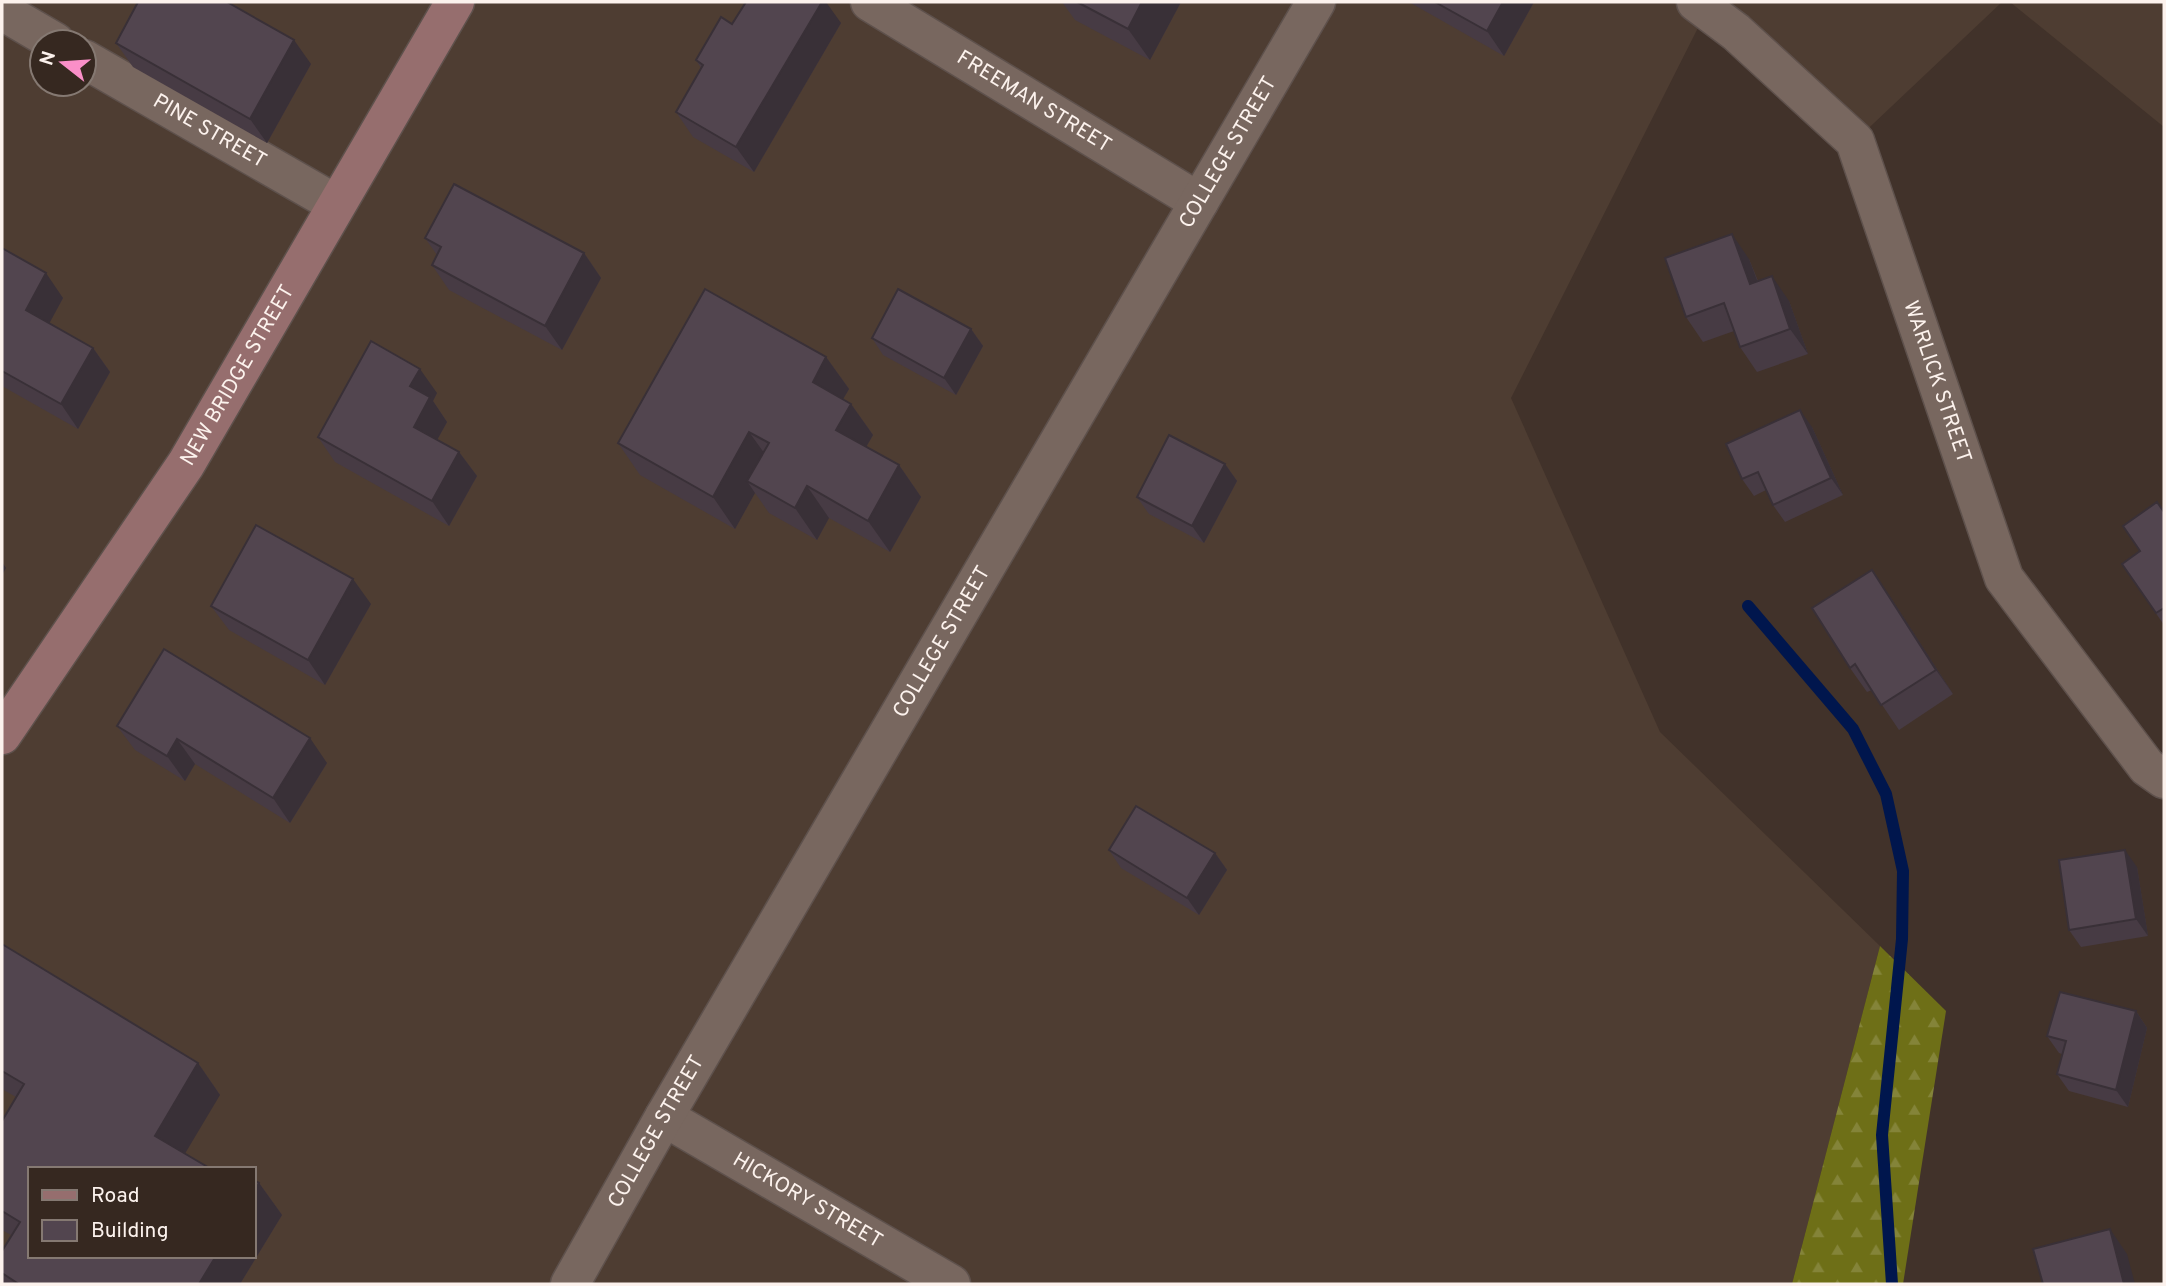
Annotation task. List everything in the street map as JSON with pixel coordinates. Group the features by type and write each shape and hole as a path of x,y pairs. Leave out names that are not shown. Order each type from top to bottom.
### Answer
{"main road":[{"name":"NEW BRIDGE STREET","path":"2,735 186,464 455,2"}],"street":[{"name":"FREEMAN STREET","path":"870,2 1199,202"},
{"name":"COLLEGE STREET","path":"570,1284 663,1117 1315,2"},
{"name":"WARLICK STREET","path":"1696,2 1736,32 1855,141 2004,578 2147,766 2164,779"},
{"path":"2,11 31,28"},
{"name":"PINE STREET","path":"98,67 336,204"},
{"name":"HICKORY STREET","path":"663,1117 951,1284"}],"shaded area":[{"path":"2,2 2002,2 1855,141 1707,10 1511,398 1660,732 1880,946 1792,1284 2,1284"},
{"path":"2010,2 2164,2 2164,127"}],"green space":[{"path":"1880,946 1946,1011 1903,1284 1792,1284"}],"building":[{"path":"138,2 227,2 294,40 250,119 116,43"},
{"path":"746,2 822,2 736,147 676,112 703,65 696,60 721,17 732,24"},
{"path":"1077,2 1142,2 1128,29"},
{"path":"1435,2 1503,2 1487,31"},
{"path":"454,184 584,253 545,326 432,265 441,247 425,238"},
{"path":"1732,234 1750,284 1772,276 1790,329 1740,347 1724,303 1686,317 1665,258"},
{"path":"2,248 46,273 26,310 93,348 61,404 2,371"},
{"path":"705,289 826,357 813,382 851,404 836,430 899,465 868,521 807,486 795,508 747,481 769,443 749,432 713,497 618,443"},
{"path":"898,289 971,329 944,378 872,338"},
{"path":"371,341 420,369 410,386 430,397 414,427 459,452 432,501 318,437"},
{"path":"1800,410 1831,478 1773,505 1758,472 1742,479 1726,444"},
{"path":"1169,435 1225,464 1192,526 1137,497"},
{"path":"2157,502 2164,512 2164,608 2156,613 2122,564 2140,551 2123,526"},
{"path":"256,525 353,579 308,660 211,606"},
{"path":"1872,570 1936,670 1881,705 1855,664 1850,668 1812,608"},
{"path":"164,649 310,738 273,798 177,739 167,756 117,726"},
{"path":"1136,806 1215,853 1187,898 1109,850"},
{"path":"2125,850 2136,919 2069,930 2059,860"},
{"path":"2,944 198,1063 155,1136 208,1167 28,1167 28,1258 215,1258 199,1284 16,1284 2,1273 2,1251 20,1222 2,1211 2,1121 24,1084 2,1071"},
{"path":"2060,992 2136,1011 2116,1090 2057,1074 2066,1041 2047,1036"},
{"path":"2110,1229 2124,1284 2043,1284 2033,1249"}],"waterway":[{"path":"1748,606 1853,729 1886,794 1903,871 1902,939 1882,1135 1892,1284"}]}
